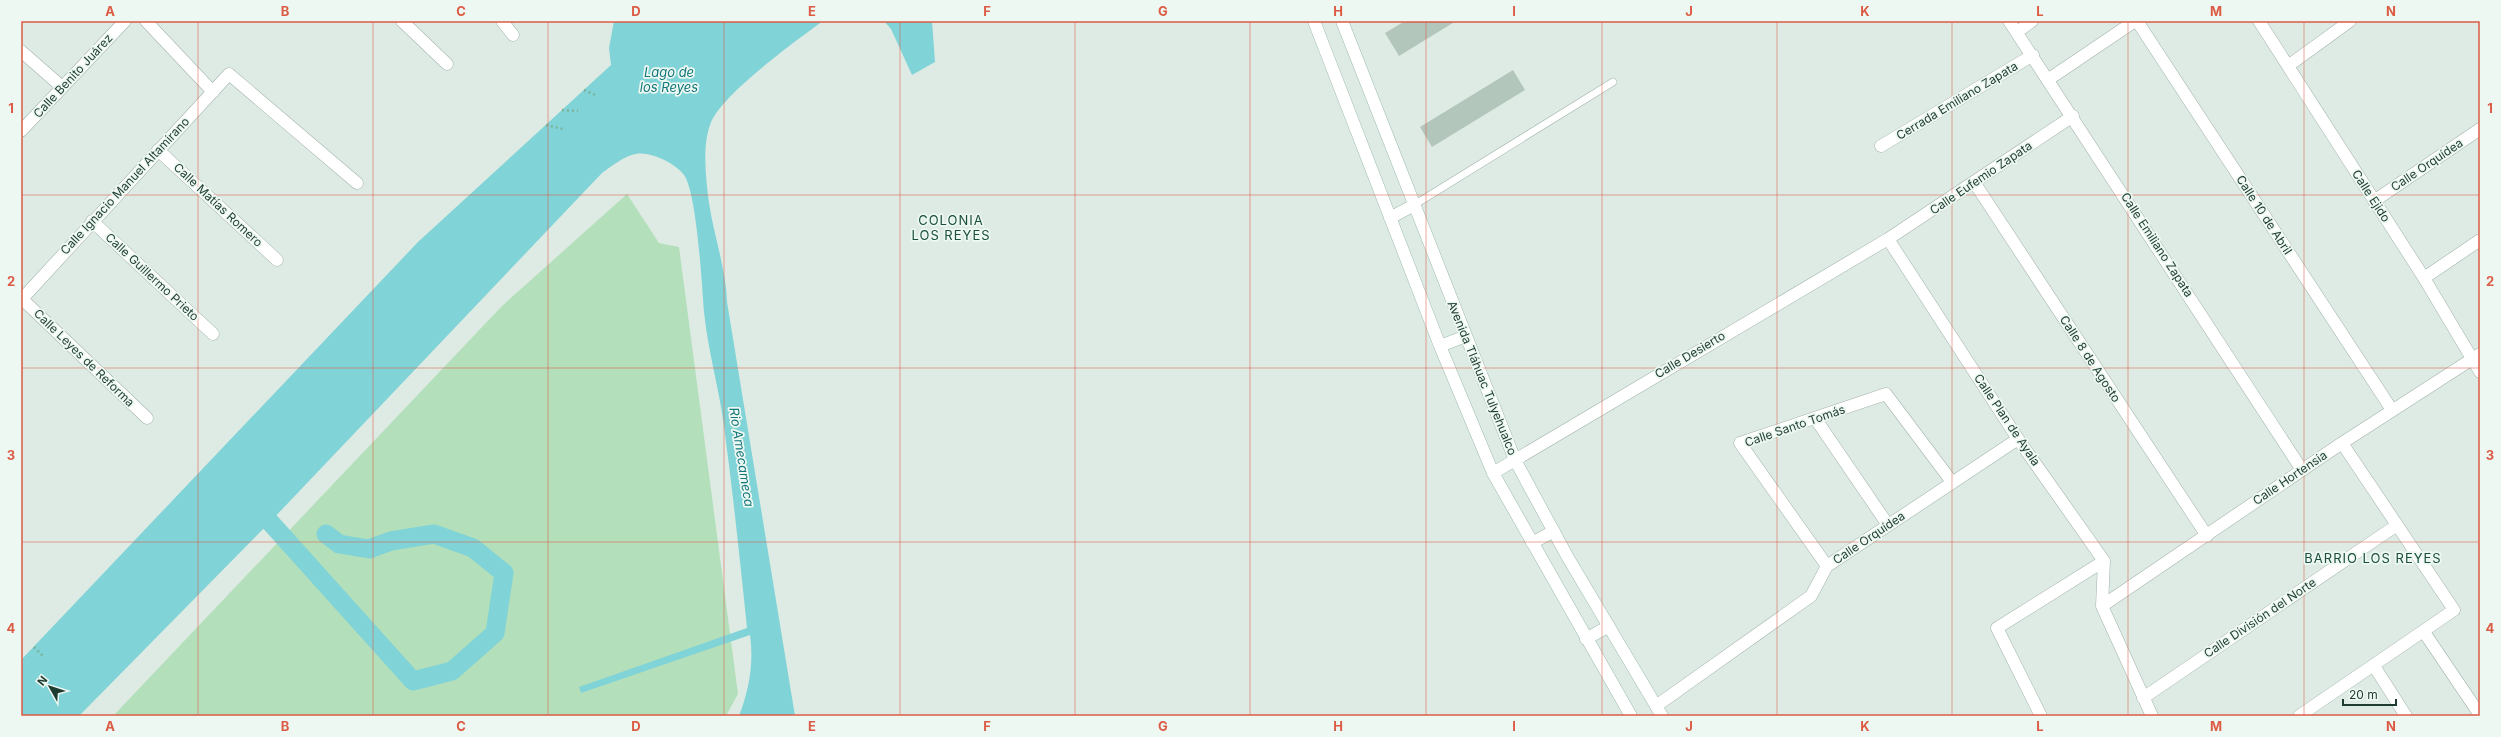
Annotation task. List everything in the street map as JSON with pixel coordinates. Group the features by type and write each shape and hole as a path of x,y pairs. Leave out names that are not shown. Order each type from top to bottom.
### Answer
{"street":[{"name":"Calle Benito Juárez","path":"21,131 124,21"},
{"path":"146,21 213,92"},
{"path":"402,21 447,64"},
{"path":"502,21 513,35"},
{"path":"1314,21 1440,346 1493,473 1631,716"},
{"name":"Avenida Tláhuac Tulyehualco","path":"1342,21 1515,460 1554,531 1659,711"},
{"name":"Calle Emiliano Zapata","path":"2010,21 2049,78 2302,470"},
{"path":"2017,32 2032,21"},
{"path":"2049,78 2136,21"},
{"name":"Calle 10 de Abril","path":"2136,21 2392,410"},
{"name":"Calle Ejido","path":"2259,21 2374,201 2476,356 2480,372"},
{"path":"2288,66 2350,21"},
{"path":"21,51 62,87"},
{"name":"Cerrada Emiliano Zapata","path":"1881,146 2033,55"},
{"name":"Calle Ignacio Manuel Altamirano","path":"21,298 229,74 357,183"},
{"name":"Calle Eufemio Zapata","path":"1888,239 2073,116"},
{"name":"Calle Orquídea","path":"2374,201 2480,129"},
{"name":"Calle Matías Romero","path":"158,150 277,260"},
{"name":"Calle 8 de Agosto","path":"1974,182 2207,536"},
{"path":"1390,218 1414,205"},
{"name":"Calle Guillermo Prieto","path":"92,221 213,334"},
{"name":"Calle Plan de Ayala","path":"1888,239 2018,439 2104,561"},
{"name":"Calle Desierto","path":"1493,473 1888,239"},
{"path":"2424,278 2480,240"},
{"name":"Calle Leyes de Reforma","path":"21,298 147,418"},
{"path":"1440,346 1466,336"},
{"name":"Calle Hortensia","path":"2102,606 2342,443 2476,356"},
{"name":"Calle Santo Tomás","path":"1827,566 1740,443 1886,394 1952,482"},
{"path":"1815,418 1888,525"},
{"name":"Calle Orquídea","path":"1659,711 1811,596 1827,566 2018,439"},
{"path":"2299,716 2424,632 2454,610 2342,443"},
{"name":"Calle División del Norte","path":"2144,698 2397,525"},
{"path":"1532,543 1554,531"},
{"path":"2104,561 2102,606 2152,716"},
{"path":"2041,716 1997,628 2104,561"},
{"path":"1586,639 1609,626"},
{"path":"2424,632 2480,715"},
{"path":"2374,666 2406,716"}],"lane":[{"path":"1414,205 1613,82"}],"path":[{"path":"584,90 595,95"},
{"path":"562,110 578,111"},
{"path":"546,125 563,130"},
{"path":"34,647 43,656"}],"green space":[{"path":"627,194 659,243 679,247 738,694 726,716 113,716 502,306"}],"water":[{"path":"614,21 823,21 760,69 728,99 716,113 710,125 705,153 709,203 722,265 795,716 739,716 746,696 750,676 750,635 581,693 579,687 747,628 722,412 706,327 696,220 689,185 684,175 680,171 663,159 649,154 636,154 618,162 602,173 270,522 79,716 21,716 21,660 418,242 611,65 609,48"},
{"path":"884,21 932,21 935,62 912,75 891,29"}],"building":[{"path":"1405,21 1456,21 1399,56 1385,33"},
{"path":"1513,70 1525,90 1432,147 1420,127"}],"waterway":[{"path":"248,508 270,522 413,681 452,671 495,633 504,573 473,548 434,534 391,541 369,549 339,544 326,534"}],"district":[{"name":"COLONIA LOS REYES","path":"951,228"},
{"name":"BARRIO LOS REYES","path":"2373,558"}],"water label":[{"name":"Lago de los Reyes","path":"669,80"},
{"name":"Rio Amecameca","path":"742,457"}]}
